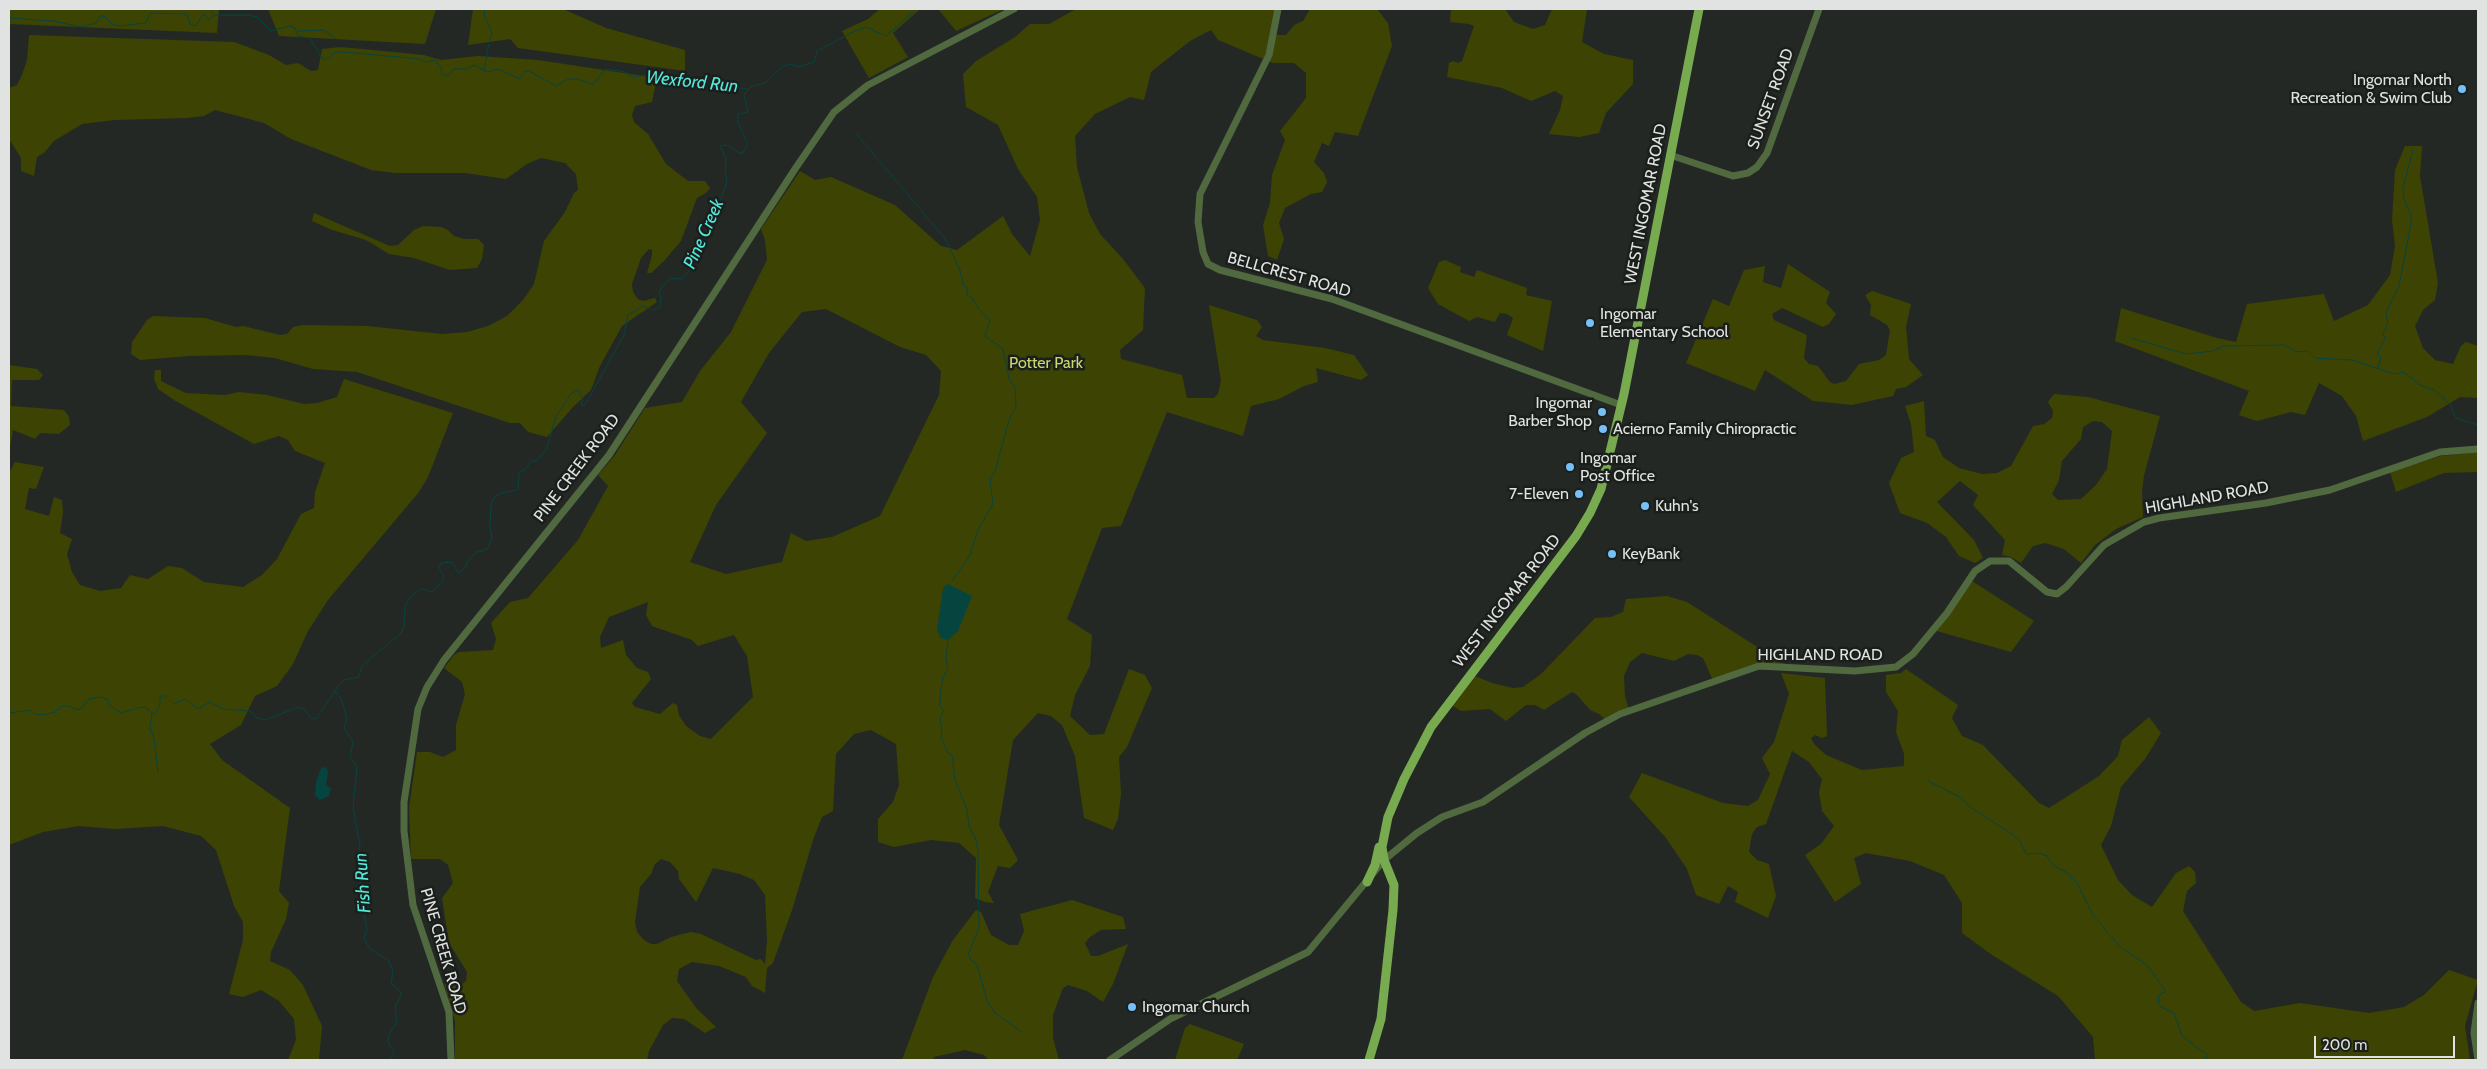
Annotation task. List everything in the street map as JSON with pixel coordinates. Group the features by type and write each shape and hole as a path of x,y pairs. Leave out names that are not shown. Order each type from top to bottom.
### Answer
{"main road":[{"name":"WEST INGOMAR ROAD","path":"1369,1060 1381,1019 1393,910 1394,885 1384,860 1383,835 1399,790 1431,726 1576,536 1590,514 1606,476 1699,9"},
{"path":"1367,882 1375,865 1383,835"}],"street":[{"name":"PINE CREEK ROAD","path":"451,1060 448,1012 413,905 404,831 404,802 418,709 427,687 444,660 609,455 795,168 834,112 868,85 1014,9"},
{"name":"BELLCREST ROAD","path":"1278,9 1274,42 1269,55 1200,194 1198,222 1203,252 1208,264 1220,270 1332,299 1621,405"},
{"name":"SUNSET ROAD","path":"1670,155 1734,176 1748,173 1757,167 1767,153 1818,9"},
{"name":"HIGHLAND ROAD","path":"1384,860 1430,824 1483,802 1585,733 1629,710 1759,666 1855,671 1896,667 1913,654 1947,613 1975,570 1990,560 2009,561 2047,592 2057,594 2066,587 2104,545 2144,522 2158,518 2266,503 2330,490 2440,452 2478,449"},
{"path":"1110,1060 1170,1020 1308,952 1384,860"},
{"path":"2478,1003 2474,1033 2478,1060"}],"green space":[{"path":"9,9 219,9 217,33 9,24"},
{"path":"268,9 436,9 425,44 279,36"},
{"path":"473,9 563,9 606,28 685,50 685,71 518,48 510,39 468,45"},
{"path":"880,9 920,9 893,33 908,57 869,78 842,31 868,19"},
{"path":"934,9 1004,9 956,31 939,10"},
{"name":"Potter Park","path":"1076,9 1278,9 1275,35 1286,35 1294,25 1303,21 1310,9 1377,9 1388,23 1392,46 1358,136 1335,132 1329,146 1322,143 1314,162 1324,173 1327,182 1322,192 1311,194 1285,208 1279,223 1284,239 1277,260 1268,256 1263,225 1270,203 1272,175 1285,140 1280,131 1306,98 1306,73 1294,63 1273,63 1218,40 1211,30 1190,41 1151,72 1144,100 1130,97 1095,114 1075,136 1077,167 1089,213 1100,234 1123,259 1145,288 1143,330 1120,350 1121,359 1182,375 1187,398 1214,398 1218,394 1221,381 1209,305 1257,320 1262,327 1256,336 1263,340 1325,348 1354,355 1368,375 1361,380 1316,368 1318,382 1304,386 1279,399 1251,406 1243,436 1167,412 1121,526 1102,528 1067,619 1092,635 1090,666 1075,695 1070,716 1090,735 1104,734 1129,669 1145,675 1152,688 1127,747 1119,757 1121,794 1118,819 1113,830 1084,818 1075,756 1062,725 1051,716 1038,713 1013,740 999,825 1018,860 1010,868 998,866 988,892 994,903 985,902 975,898 976,858 959,843 931,840 894,847 878,842 878,819 893,802 899,785 896,744 871,730 854,734 836,754 833,811 822,817 814,837 792,910 773,963 767,968 765,993 752,986 746,977 719,966 692,962 679,969 677,981 697,1009 716,1027 705,1033 684,1019 672,1018 663,1025 649,1051 647,1060 455,1060 455,1021 444,983 461,985 466,981 467,972 449,943 442,898 453,883 448,865 440,859 411,859 409,808 417,752 430,752 443,757 456,750 456,725 465,694 462,682 444,668 454,655 459,652 493,650 496,639 491,623 510,602 528,598 578,540 608,486 598,475 615,455 645,408 682,402 700,371 731,332 767,260 765,240 761,229 800,171 815,180 831,177 895,205 941,246 957,250 1003,216 1012,234 1030,256 1040,220 1037,197 1018,169 998,125 966,107 963,74 976,61 1015,37 1030,24 1049,24","holes":["826,309 900,347 926,355 941,371 939,395 880,516 832,537 806,541 791,533 782,562 726,574 690,562 716,505 767,433 741,402 769,353 802,312","648,602 646,615 652,626 692,640 698,646 734,635 747,656 753,697 711,739 700,736 686,726 679,715 677,705 673,703 660,714 635,707 632,703 651,679 648,672 637,668 626,655 623,640 601,648 600,637 609,617","661,859 670,862 678,871 679,879 696,902 713,868 740,874 754,880 765,895 767,940 765,964 761,959 756,960 701,934 691,932 671,937 657,944 651,944 644,940 637,932 635,922 640,887 651,874 655,864"]},
{"path":"1451,9 1505,9 1514,22 1533,29 1545,25 1552,9 1587,9 1582,42 1604,54 1633,60 1633,84 1606,113 1599,133 1579,137 1549,134 1560,110 1563,96 1555,91 1531,101 1502,88 1447,77 1449,63 1462,61 1474,26 1450,22"},
{"path":"29,35 234,42 269,55 286,65 298,63 311,71 318,70 322,49 341,47 424,55 441,60 478,56 538,60 657,78 652,102 635,106 632,115 634,122 648,134 666,164 688,181 705,181 710,188 706,193 697,198 681,241 664,261 651,273 647,273 652,250 649,249 641,258 632,284 633,292 638,299 643,301 655,298 657,302 622,326 600,366 591,390 573,407 547,437 528,432 520,423 510,423 357,372 313,369 275,358 246,355 189,356 140,360 131,354 132,342 147,320 153,316 205,318 236,327 243,326 280,335 287,334 293,327 303,325 367,326 442,334 467,332 488,326 507,316 523,300 534,284 544,241 565,212 574,193 578,190 576,174 565,163 541,158 527,164 506,179 465,173 395,173 371,170 291,139 264,123 215,110 204,116 188,118 115,120 82,124 54,141 44,153 37,157 34,176 21,171 21,158 9,139 9,88 17,85 22,75 27,60"},
{"path":"2405,146 2422,146 2420,176 2438,283 2435,300 2423,310 2415,326 2423,348 2435,360 2453,364 2461,346 2466,342 2478,346 2478,398 2460,397 2427,417 2363,441 2356,416 2342,396 2319,383 2305,415 2291,412 2257,421 2239,415 2249,391 2115,341 2121,308 2217,338 2236,342 2247,304 2324,294 2334,321 2368,305 2390,275 2395,246 2392,220 2395,170"},
{"path":"314,213 390,246 398,245 414,230 423,226 441,227 448,230 454,236 464,239 478,239 484,245 482,259 477,268 450,270 414,258 389,254 366,240 332,230 312,221"},
{"path":"1445,260 1461,267 1460,272 1474,277 1477,270 1527,288 1526,295 1552,301 1543,351 1507,335 1513,318 1507,314 1500,313 1495,322 1477,317 1469,321 1438,304 1428,288 1439,262"},
{"path":"1788,264 1830,292 1826,303 1836,314 1829,324 1823,327 1782,308 1772,314 1774,320 1807,335 1804,358 1809,364 1818,366 1830,382 1834,384 1846,381 1859,364 1879,360 1886,355 1890,330 1887,325 1870,315 1871,305 1865,295 1872,291 1911,304 1906,327 1909,359 1923,375 1906,387 1896,389 1893,396 1852,405 1813,401 1765,370 1755,391 1686,363 1713,299 1729,306 1744,270 1765,266 1763,282 1781,288"},
{"path":"9,365 37,369 43,375 39,380 12,380 11,406 64,410 69,417 70,425 59,434 40,433 35,439 13,430 9,453"},
{"path":"155,370 161,370 161,381 186,393 225,395 239,392 267,395 304,404 317,403 337,397 344,379 453,413 428,477 419,492 328,600 308,631 293,664 277,686 255,696 241,725 210,744 222,760 290,808 279,891 289,903 286,919 271,952 270,961 290,970 303,985 322,1026 319,1060 288,1060 296,1040 294,1019 279,1001 261,990 243,997 229,994 243,940 243,922 234,906 216,850 201,836 163,826 115,829 79,826 43,832 9,845 9,473 15,462 44,467 36,489 29,488 25,509 49,516 54,497 62,500 63,512 60,533 72,539 67,554 72,572 80,585 100,591 121,588 130,575 148,579 168,566 182,568 204,582 243,587 262,575 277,559 301,514 314,508 315,492 325,463 295,451 288,440 279,436 254,444 174,400 158,389 154,379"},
{"path":"2054,394 2088,397 2160,416 2144,476 2142,491 2143,517 2116,529 2095,545 2081,563 2064,549 2045,543 2033,546 2021,563 2011,557 2002,555 2005,540 1973,505 1978,495 1960,481 1937,502 1974,540 1983,558 1975,563 1959,556 1946,537 1927,523 1900,513 1889,483 1901,458 1914,452 1911,424 1905,406 1924,401 1926,436 1935,440 1943,457 1959,468 1982,474 1997,473 2011,466 2033,426 2044,424 2052,418 2053,411 2048,402","holes":["2093,421 2102,422 2112,431 2107,469 2096,485 2081,499 2058,500 2052,494 2059,480 2062,461 2081,439 2083,427"]},
{"path":"2478,452 2478,472 2444,473 2396,492 2390,472 2441,456"},
{"path":"1969,579 2034,621 2011,652 1933,630"},
{"path":"1667,596 1687,602 1787,666 1772,666 1713,681 1703,658 1697,655 1688,654 1674,661 1642,653 1630,662 1624,676 1625,696 1629,710 1607,721 1599,714 1590,710 1572,692 1544,710 1535,705 1526,705 1506,721 1490,709 1461,711 1448,703 1470,674 1492,683 1513,688 1523,687 1541,674 1595,618 1611,617 1623,612 1626,599"},
{"path":"1906,669 1958,705 1952,718 1962,736 1983,745 2039,803 2049,808 2099,776 2118,756 2122,740 2149,717 2161,733 2145,759 2121,787 2111,826 2101,845 2118,880 2132,895 2152,907 2176,873 2189,866 2195,872 2196,883 2187,891 2183,911 2241,1002 2254,1011 2300,1003 2369,1013 2404,1007 2424,995 2449,970 2478,980 2465,1026 2470,1060 2095,1060 2093,1037 2058,996 1992,955 1962,933 1962,903 1944,875 1910,861 1866,853 1854,858 1861,884 1835,902 1805,855 1821,844 1834,826 1822,811 1819,792 1822,779 1809,762 1792,751 1766,824 1757,827 1752,834 1749,852 1757,860 1769,864 1776,896 1768,918 1735,902 1738,892 1728,886 1719,904 1696,895 1687,869 1666,838 1629,797 1642,773 1723,803 1748,806 1758,800 1770,774 1762,758 1774,742 1789,694 1781,673 1825,678 1827,736 1822,738 1815,735 1811,738 1814,744 1826,755 1862,770 1904,766 1904,754 1896,732 1898,711 1886,692 1886,675 1901,673"},
{"path":"1072,900 1123,917 1126,929 1101,930 1090,937 1085,943 1091,956 1098,956 1128,944 1113,984 1103,1002 1087,991 1068,985 1063,988 1053,1015 1053,1038 1059,1060 989,1060 984,1055 965,1050 934,1057 933,1060 902,1060 933,977 953,940 976,910 981,912 991,935 1009,945 1018,945 1024,931 1020,914"},
{"path":"1190,1024 1244,1044 1237,1060 1175,1060 1185,1028"}],"water":[{"path":"948,584 972,596 958,631 948,640 941,638 937,630 943,588"},
{"path":"323,767 327,769 326,784 331,789 329,796 320,800 315,796 316,782"}],"waterway":[{"path":"209,9 213,14"},
{"path":"484,9 485,17 492,32 490,40"},
{"name":"Pine Creek","path":"9,713 31,710 35,714 44,715 55,712 61,706 69,706 77,710 83,707 89,699 101,697 108,700 110,706 121,713 141,707 147,708 152,714 155,713 160,705 160,696 165,696 173,704 185,699 198,709 210,702 223,709 250,711 255,717 265,720 299,707 304,709 311,718 316,719 339,685 344,680 359,677 362,666 401,633 404,627 405,607 410,597 421,589 432,592 443,580 444,576 439,568 441,563 452,562 458,573 465,568 467,562 475,553 487,549 492,539 490,527 491,504 494,497 501,493 518,490 519,472 526,469 530,462 537,460 546,450 556,417 571,394 577,390 580,392 581,405 585,405 624,335 628,315 643,306 653,310 660,307 661,297 659,293 662,287 670,278 682,279 689,271 716,215 727,181 725,171 726,159 720,146 727,145 739,153 743,153 748,144 738,123 738,114 748,112 744,94 752,86 765,83 783,66 791,64 799,67 814,62 817,51 855,31 866,27 886,36 917,9"},
{"name":"Wexford Run","path":"9,18 53,21 81,27 96,23 100,16 104,16 112,24 119,26 146,23 150,13 186,14 191,25 196,26 202,15 205,15 208,20 214,15 249,15 257,17 271,31 290,26 295,28 298,36 310,38 321,57 326,60 335,52 420,59 425,62 435,60 441,67 442,75 449,75 454,69 466,69 474,65 488,72 496,69 500,70 520,79 525,71 529,71 556,86 568,79 578,79 593,85 605,69 626,72 632,77 644,75 748,89"},
{"path":"298,31 324,30 336,39"},
{"path":"484,70 489,44"},
{"path":"855,132 946,240 960,270 963,285 967,288 967,296 971,296 979,310 990,320 985,336 1003,349 1009,379 1015,387 1016,408 1010,417 995,471 990,479 993,504 978,530 970,555 952,581"},
{"path":"2378,368 2381,357 2377,353 2385,339 2383,333 2388,324 2386,313 2399,286 2411,223 2411,215 2404,200 2403,188 2413,150"},
{"path":"2131,338 2186,354 2213,351 2223,346 2285,345 2297,352 2308,351 2315,358 2353,360 2394,374 2404,372 2420,385 2434,390 2442,396 2451,406 2456,418 2478,425"},
{"path":"948,640 946,658 948,669 943,677 940,695 940,706 944,711 940,718 941,737 948,753 952,755 955,780 967,810 969,826 976,840 978,852 979,928 968,954 971,960 977,964 987,1001 995,1013 1022,1032"},
{"name":"Fish Run","path":"335,691 341,699 347,718 344,728 353,742 350,756 357,767 353,807 360,846 358,858 363,875 359,885 363,894 362,902 367,930 364,937 369,948 389,961 393,972 391,983 400,991 401,995 395,1007 397,1021 389,1035 388,1042 394,1052 391,1060"},
{"path":"152,714 150,728 154,738 158,773"},
{"path":"1928,781 1958,796 1970,807 2012,834 2020,841 2026,854 2040,853 2047,856 2054,866 2066,872 2077,883 2093,915 2120,947 2147,965 2165,990 2165,992 2159,995 2158,1003 2161,1007 2174,1013 2182,1036 2206,1054 2207,1060"}],"place":[{"name":"Ingomar North Recreation & Swim Club","path":"2462,89"},
{"name":"Ingomar Elementary School","path":"1590,323"},
{"name":"Ingomar Barber Shop","path":"1602,412"},
{"name":"Acierno Family Chiropractic","path":"1603,429"},
{"name":"Ingomar Post Office","path":"1570,467"},
{"name":"7-Eleven","path":"1579,494"},
{"name":"Kuhn's","path":"1645,506"},
{"name":"KeyBank","path":"1612,554"},
{"name":"Ingomar Church","path":"1132,1007"}]}
